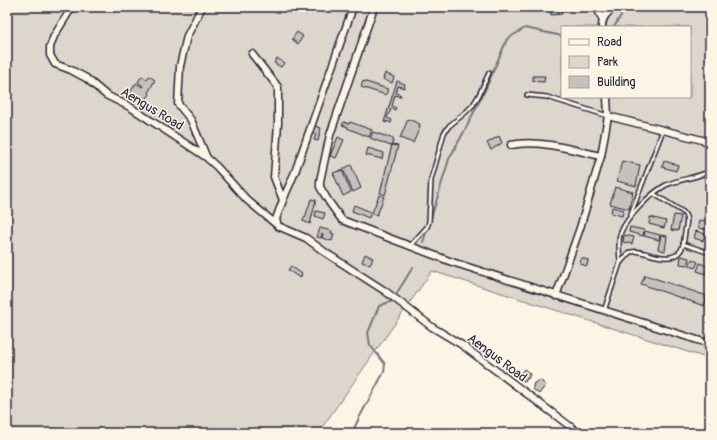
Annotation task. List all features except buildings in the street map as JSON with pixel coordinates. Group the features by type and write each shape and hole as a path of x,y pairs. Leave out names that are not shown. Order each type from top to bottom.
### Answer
{"street":[{"name":"Aengus Road","path":"72,7 54,36 50,46 50,55 55,64 86,78 106,94 130,107 206,156 247,200 278,226 306,238 326,253 391,295 432,327 465,347 579,433"},
{"path":"202,7 186,36 180,66 178,104 191,120 206,156"},
{"path":"278,226 276,219 282,200 295,172 354,7"},
{"path":"374,7 330,135 320,181 320,186 328,202 342,220 452,262 709,344"},
{"path":"597,7 602,19 602,26"},
{"path":"602,19 615,7"},
{"path":"252,54 278,87 278,124 274,177 282,200"},
{"path":"556,296 580,228 601,156 608,116 607,98"},
{"path":"608,116 710,142"},
{"path":"510,145 522,142 601,156"}],"lane":[{"path":"410,246 427,227 429,222 431,180 445,130 474,105 489,73"},
{"path":"527,95 547,98 608,116"},
{"path":"604,311 620,263 621,233 630,218 663,130"},
{"path":"630,218 654,194 665,186 710,171"},
{"path":"620,263 630,252 639,252 662,257 674,255 680,251 683,244 686,214 654,194"},
{"path":"683,244 710,253"},
{"path":"709,344 710,335"}],"green space":[{"path":"7,7 710,7 710,359 432,271 318,433 7,433"}],"waterway":[{"path":"615,26 626,7"},
{"path":"430,222 449,159 486,88 507,39 525,28 561,36"},
{"path":"423,242 428,227"},
{"path":"352,433 384,372 385,364 370,345 368,333 379,306 392,301 413,267"}]}
